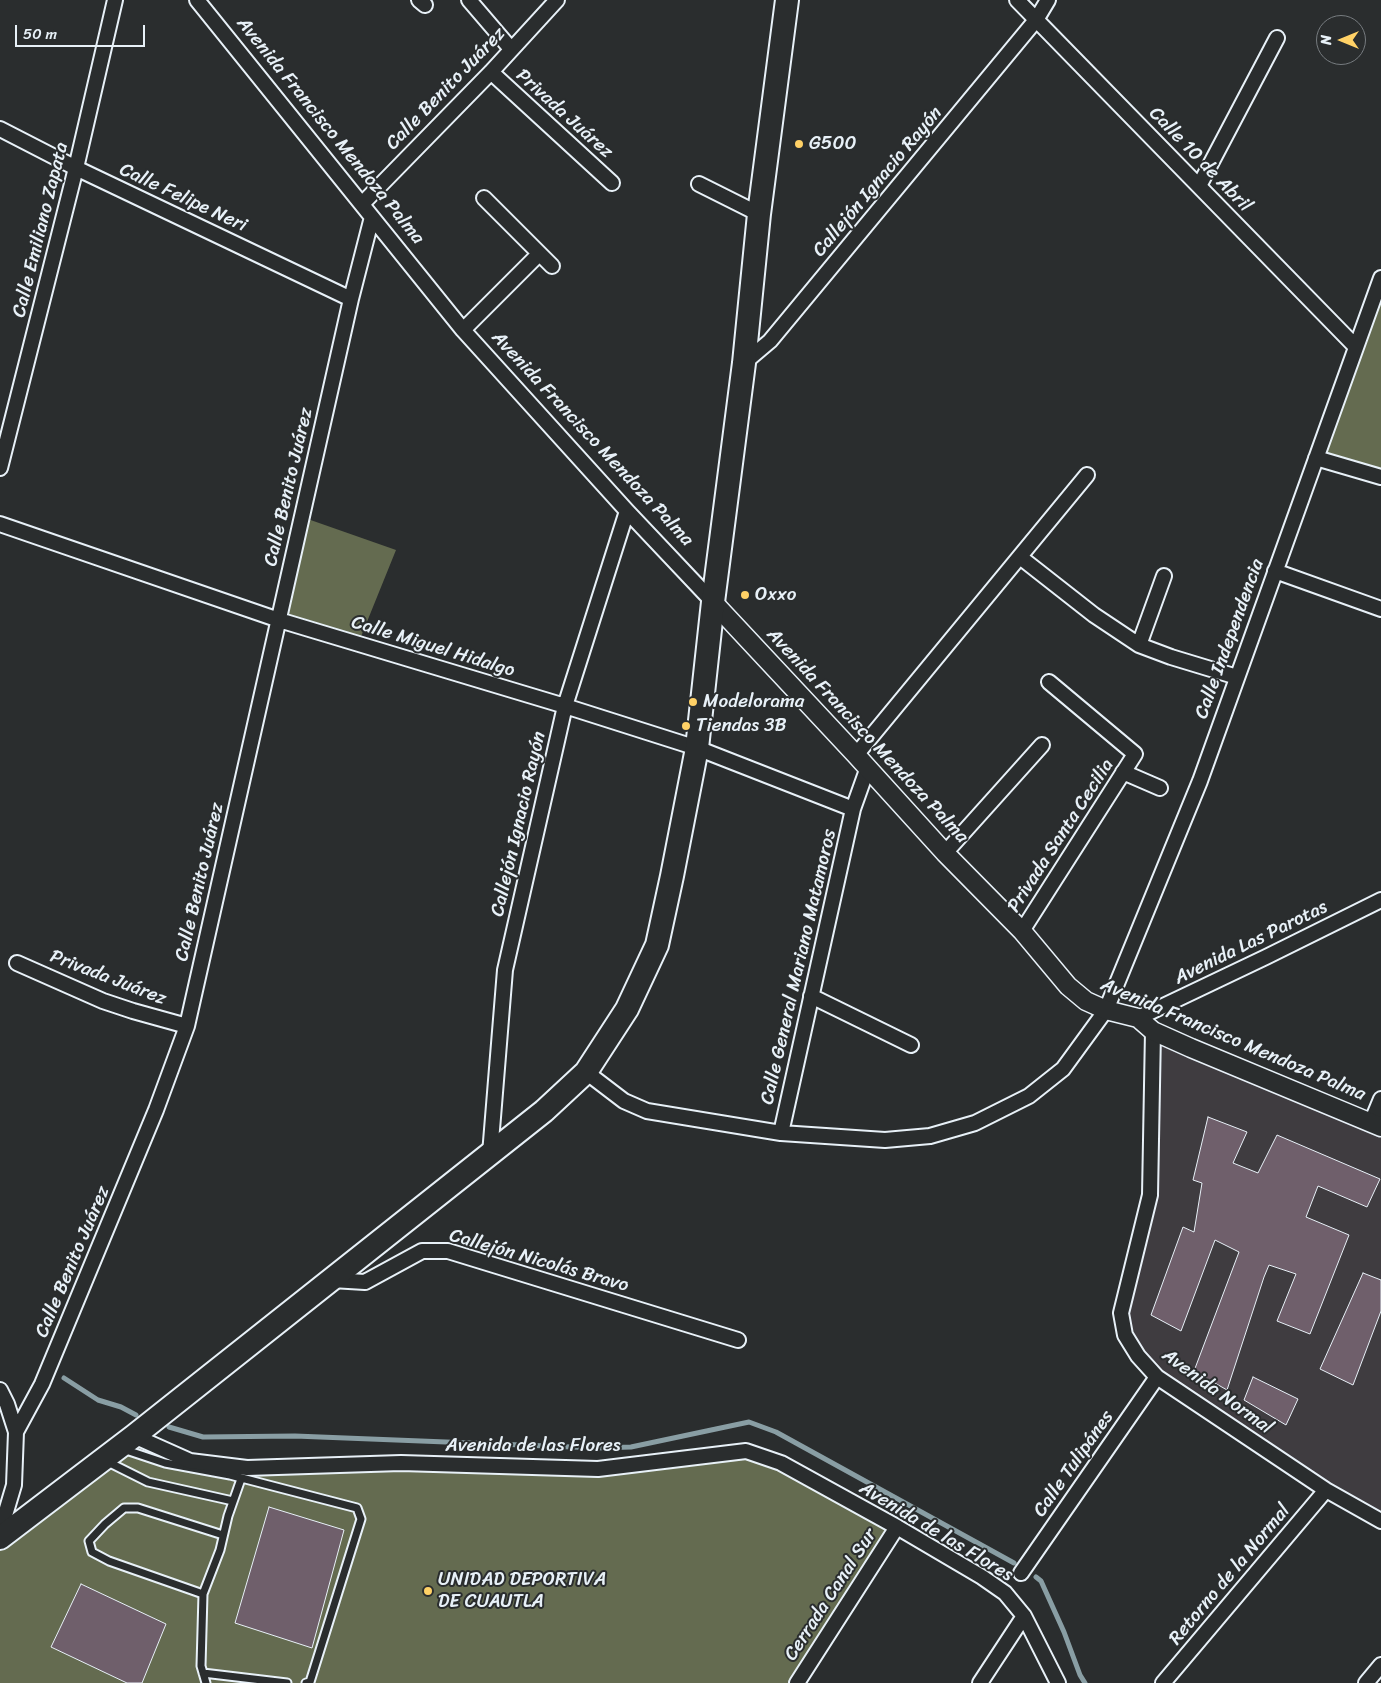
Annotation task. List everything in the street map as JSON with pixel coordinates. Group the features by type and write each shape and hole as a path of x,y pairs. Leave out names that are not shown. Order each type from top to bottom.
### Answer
{"main road":[{"path":"0,1538 118,1448 544,1111 586,1072 627,1009 657,945 697,748 713,602 744,363 759,214 788,0"}],"street":[{"name":"Calle Emiliano Zapata","path":"0,468 76,168 115,0"},
{"name":"Avenida Francisco Mendoza Palma","path":"197,0 463,330 627,511 946,853 1022,931 1068,986 1086,1001 1106,1010 1138,1018 1153,1031 1376,1125"},
{"path":"469,0 510,49"},
{"name":"Calle Benito Juárez","path":"362,204 491,72 556,0"},
{"name":"Calle 10 de Abril","path":"1017,0 1356,347"},
{"name":"Callejón Ignacio Rayón","path":"744,363 770,341 1036,20 1048,0"},
{"path":"1199,186 1277,38"},
{"name":"Privada Juárez","path":"491,72 612,183"},
{"name":"Calle Felipe Neri","path":"0,129 76,168 351,299"},
{"path":"700,184 759,214"},
{"path":"484,198 552,266"},
{"name":"Calle Benito Juárez","path":"0,1532 14,1485 16,1432 42,1384 156,1110 187,1026 351,299 372,217"},
{"path":"463,330 539,254"},
{"name":"Calle Independencia","path":"586,1072 624,1101 647,1111 781,1133 885,1140 930,1136 975,1122 1028,1096 1063,1069 1106,1010 1200,781 1381,278"},
{"path":"1316,458 1381,477"},
{"path":"862,761 1020,557 1087,475"},
{"name":"Callejón Ignacio Rayón","path":"490,1154 505,970 565,706 627,511"},
{"name":"Calle Miguel Hidalgo","path":"0,524 279,620 565,706 697,748 854,809"},
{"path":"1020,557 1094,615 1139,645 1237,677"},
{"path":"1275,571 1381,609"},
{"path":"1139,645 1164,576"},
{"name":"Privada Santa Cecilia","path":"1022,931 1135,754 1049,682"},
{"path":"946,853 1042,745"},
{"name":"Calle General Mariano Matamoros","path":"781,1133 854,809 862,761"},
{"path":"1123,772 1160,788"},
{"name":"Avenida Las Parotas","path":"1138,1018 1266,958 1381,900"},
{"name":"Privada Juárez","path":"17,963 103,1001 187,1026"},
{"path":"811,996 911,1045"},
{"name":"Avenida Normal","path":"1153,1031 1150,1195 1120,1313 1125,1335 1138,1356 1158,1377 1326,1490 1381,1521"},
{"path":"1376,1125 1381,1099"},
{"name":"Callejón Nicolás Bravo","path":"332,1280 365,1282 422,1250 448,1251 738,1340"},
{"name":"Calle Tulipánes","path":"1021,1573 1158,1377"},
{"path":"0,1390 7,1404 16,1432"},
{"name":"Avenida de las Flores","path":"118,1448 190,1461 247,1468 401,1463 598,1470 746,1451 780,1463 897,1527 1005,1592 1024,1616 1058,1683"},
{"name":"Retorno de la Normal","path":"1163,1683 1326,1490"},
{"name":"Cerrada Canal Sur","path":"797,1683 897,1527"},
{"path":"980,1683 1024,1616"},
{"path":"1366,1683 1380,1668"}],"lane":[{"path":"118,1448 165,1463 241,1478 357,1508 361,1519 310,1682 306,1683"},
{"path":"118,1448 148,1482 233,1501"},
{"path":"206,1683 201,1666 203,1594 220,1550 223,1534 241,1478"},
{"path":"203,1594 108,1561 92,1552 89,1541 124,1508 138,1508 223,1534"},
{"path":"203,1673 287,1683"}],"shaded area":[{"path":"1153,1031 1381,1126 1381,1521 1138,1356 1121,1313 1150,1195"}],"green space":[{"path":"1381,278 1381,468 1316,458"},
{"path":"302,517 396,550 358,644 279,620"},
{"name":"UNIDAD DEPORTIVA DE CUAUTLA","path":"134,1436 190,1461 598,1469 746,1451 897,1527 797,1683 0,1683 0,1501 28,1516"}],"building":[{"path":"1208,1117 1247,1132 1233,1163 1258,1173 1277,1135 1380,1179 1367,1207 1318,1186 1306,1217 1349,1235 1310,1334 1277,1321 1296,1274 1269,1265 1227,1390 1194,1371 1239,1252 1215,1240 1181,1331 1151,1315 1183,1227 1194,1232 1202,1183 1193,1180"},
{"path":"1363,1273 1381,1280 1381,1311 1353,1385 1320,1369"},
{"path":"1253,1377 1298,1399 1286,1425 1244,1400"},
{"path":"269,1507 344,1530 312,1648 235,1623"},
{"path":"81,1584 166,1624 142,1683 127,1683 51,1647"}],"waterway":[{"path":"64,1378 98,1400 121,1407 136,1415"},
{"path":"169,1427 203,1437 295,1436 597,1448 631,1447 749,1422 776,1432 1014,1563"},
{"path":"1036,1577 1041,1581 1085,1683"}],"place":[{"name":"G500","path":"799,144"},
{"name":"Oxxo","path":"745,595"},
{"name":"Modelorama","path":"693,702"},
{"name":"Tiendas 3B","path":"686,726"},
{"name":"UNIDAD DEPORTIVA DE CUAUTLA","path":"428,1591"}]}
